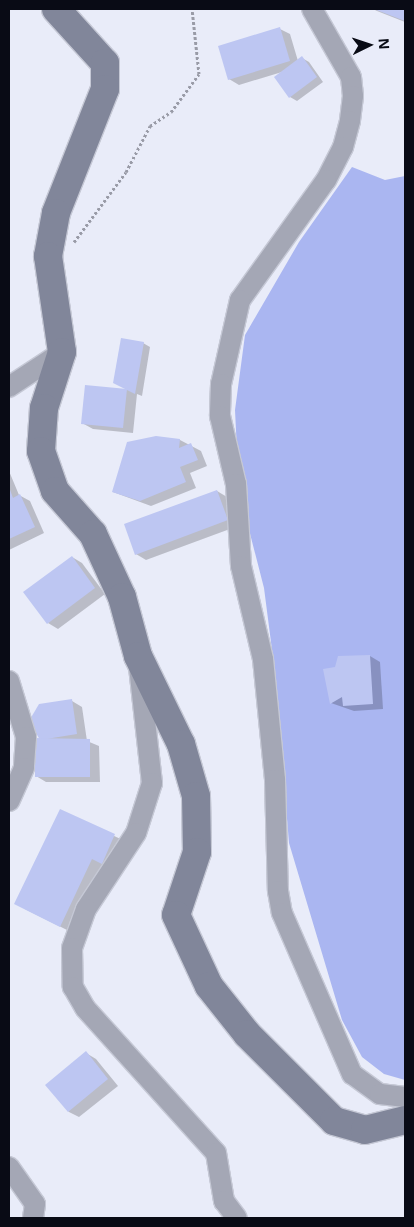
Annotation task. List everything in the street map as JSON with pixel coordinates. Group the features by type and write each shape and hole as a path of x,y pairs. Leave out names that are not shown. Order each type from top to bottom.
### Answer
{"main road":[{"path":"56,9 106,63 106,89 56,213 48,256 62,352 44,408 41,451 55,490 97,543 122,597 138,656 181,744 196,796 197,852 176,914 209,986 247,1034 334,1121 365,1130 405,1120"}],"street":[{"path":"312,9 351,77 353,96 350,121 343,147 326,180 240,300 221,384 220,416 236,484 240,566 263,659 276,780 278,890 282,913 352,1074 380,1094 405,1098"},
{"path":"9,387 62,352"},
{"path":"138,656 152,783 136,833 86,909 72,948 73,987 86,1008 216,1153 224,1201 237,1218"},
{"path":"9,681 26,737 24,768 9,801"},
{"path":"9,1167 35,1204 33,1218"}],"path":[{"path":"48,256 64,255 126,172 150,126 171,112 199,74 192,9"}],"shaded area":[{"path":"352,167 385,180 405,176 405,1080 384,1074 362,1057 342,1020 289,843 275,673 264,588 246,518 237,451 235,410 245,335 299,242"}],"building":[{"path":"374,9 405,9 405,21"},
{"path":"280,27 290,61 228,80 218,46"},
{"path":"302,56 317,77 289,98 274,77"},
{"path":"121,338 144,342 135,394 113,383"},
{"path":"85,385 127,389 123,428 81,424"},
{"path":"156,436 180,439 179,448 191,443 198,460 180,467 186,482 140,501 112,492 127,442"},
{"path":"9,487 13,498 20,494 35,527 9,539"},
{"path":"217,490 228,520 135,555 124,524"},
{"path":"72,556 95,588 47,624 23,592"},
{"path":"370,655 373,704 343,706 342,697 330,704 323,669 335,667 338,656"},
{"path":"72,699 77,734 40,740 29,721 39,704"},
{"path":"35,738 90,739 90,777 35,777"},
{"path":"60,809 115,834 102,864 92,859 60,927 14,904"},
{"path":"86,1051 108,1079 68,1112 45,1085"}]}
